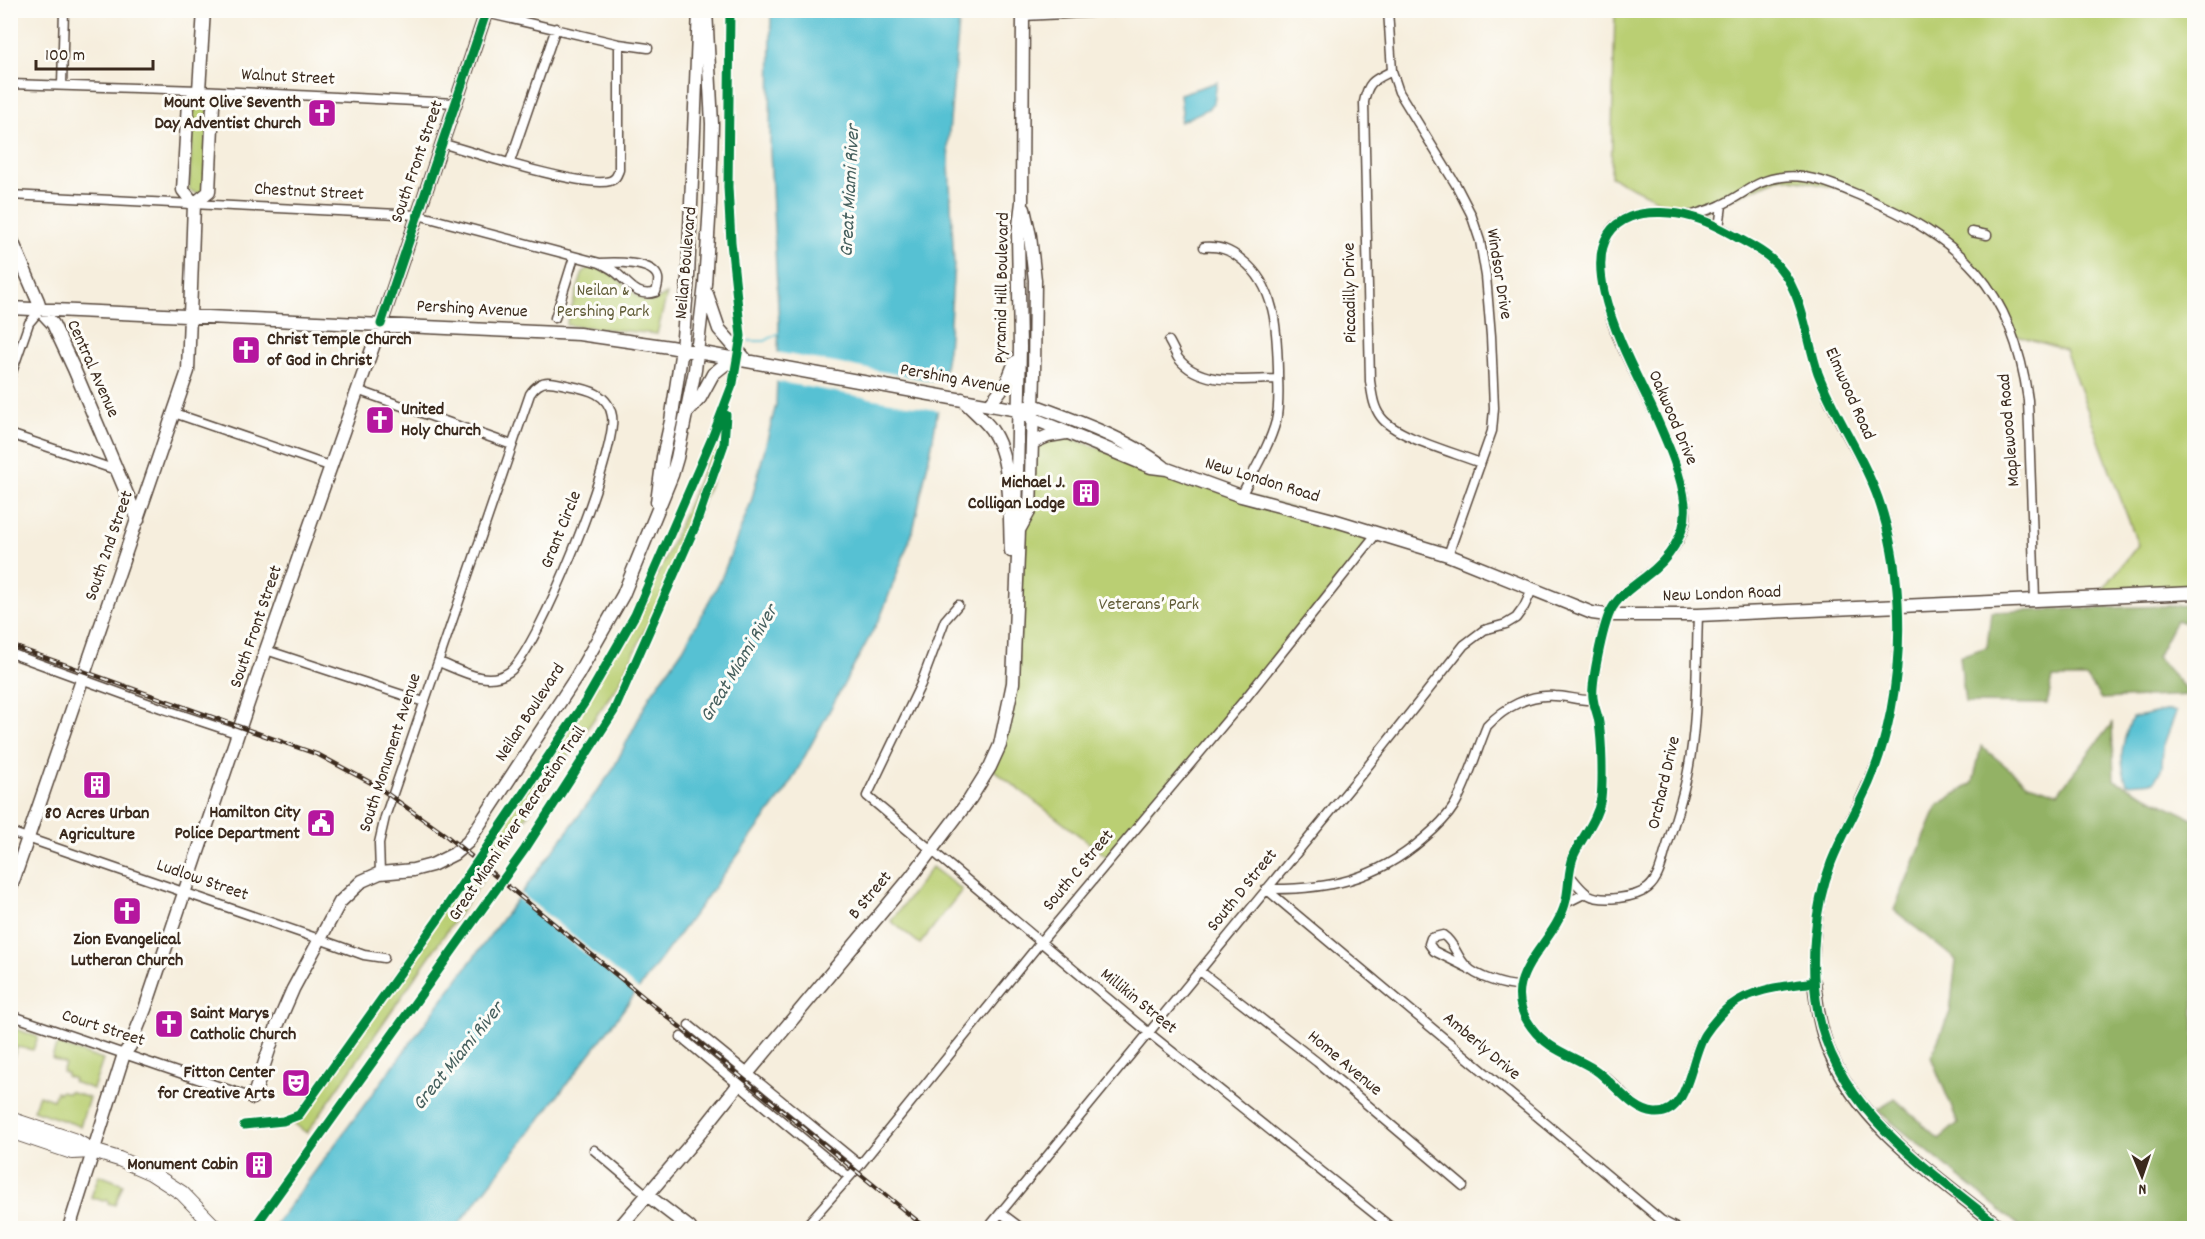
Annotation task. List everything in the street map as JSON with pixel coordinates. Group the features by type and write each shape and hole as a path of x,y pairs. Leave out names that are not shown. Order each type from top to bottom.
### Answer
{"main road":[{"path":"10,1119 76,1141 93,1151 119,1158 166,1181 182,1193 213,1228"},
{"path":"10,1131 72,1152 93,1151"}],"street":[{"path":"62,85 64,10"},
{"name":"South 2nd Street","path":"10,890 188,371 194,204 183,190 188,102 199,90 204,10"},
{"name":"Neilan Boulevard","path":"657,512 658,485 682,349 690,235 699,10"},
{"name":"Neilan Boulevard","path":"380,873 413,870 432,865 454,854 479,828 577,676 617,605 672,475 688,411 705,284 712,123 706,10"},
{"path":"1023,13 1145,10"},
{"name":"Windsor Drive","path":"1388,10 1392,71 1399,92 1456,185 1471,214 1480,241 1486,276 1494,408 1492,431 1448,555"},
{"path":"487,12 619,44 648,48"},
{"name":"South Front Street","path":"69,1228 124,1054 130,1046 145,1009 266,650 332,467 487,12"},
{"name":"Pyramid Hill Boulevard","path":"1018,410 1020,347 1018,234 1022,202 1023,13"},
{"path":"510,162 556,28"},
{"path":"441,143 540,171 582,180 609,182 615,178 619,170 619,44"},
{"name":"Piccadilly Drive","path":"1392,71 1372,80 1366,89 1364,102 1370,381 1373,400 1380,416 1400,432 1480,463"},
{"name":"Walnut Street","path":"10,84 199,90 455,103"},
{"path":"194,204 209,192 213,105 199,90"},
{"name":"Maplewood Road","path":"1690,216 1722,205 1764,180 1799,175 1843,189 1895,210 1950,245 1973,266 2000,306 2020,356 2026,381 2035,599"},
{"name":"Chestnut Street","path":"10,195 418,215 574,257 600,263 631,264 652,270 658,275 656,292 647,295 638,293 614,271 600,263"},
{"name":"Pyramid Hill Boulevard","path":"1022,202 1030,236 1035,280 1032,418"},
{"path":"1719,228 1722,205"},
{"name":"Oakwood Drive","path":"1520,986 1526,966 1556,924 1566,903 1569,874 1576,849 1592,827 1602,793 1599,721 1593,700 1593,686 1607,615 1627,589 1648,576 1665,560 1685,523 1684,500 1677,470 1653,412 1616,334 1605,297 1601,267 1604,240 1623,219 1643,213 1690,216 1719,228"},
{"name":"Elmwood Road","path":"1719,228 1771,259 1784,273 1794,291 1819,375 1877,496 1894,564 1898,652 1890,714 1870,780 1830,865 1819,906 1814,938 1814,982"},
{"path":"1972,232 1987,235"},
{"name":"Central Avenue","path":"10,236 39,301 40,310 53,324 138,520"},
{"path":"1204,247 1218,246 1233,253 1261,279 1270,301 1277,331 1279,406 1276,421 1241,496"},
{"path":"555,318 574,257"},
{"path":"688,411 700,398 713,374 734,352 716,323 705,284"},
{"name":"Pershing Avenue","path":"10,308 579,334 697,352 734,352 747,361 1018,410 1033,405"},
{"path":"10,378 29,323 40,310"},
{"path":"1169,341 1179,359 1194,372 1209,377 1278,379"},
{"path":"990,404 1007,382 1020,347"},
{"name":"Grant Circle","path":"439,662 483,678 500,676 516,666 531,642 586,519 612,430 609,407 596,392 548,382 535,387 530,394"},
{"path":"357,390 512,445"},
{"name":"South Monument Avenue","path":"380,873 381,832 530,394"},
{"path":"962,399 996,438 1006,469 1011,558 1016,574"},
{"name":"New London Road","path":"1033,405 1098,431 1153,458 1167,469"},
{"name":"New London Road","path":"1018,410 1032,418 1152,467 1167,469 1241,496 1448,555 1592,613 1698,615 2194,593"},
{"name":"B Street","path":"619,1228 931,852 970,799 990,767 1000,745 1013,683 1019,530 1016,517 1018,410"},
{"path":"174,413 332,467"},
{"name":"B Street","path":"1019,530 1030,510 1032,418"},
{"path":"1032,443 1052,434 1070,433"},
{"path":"10,434 116,470"},
{"name":"South C Street","path":"804,1228 860,1165 1040,943 1245,699 1377,533"},
{"name":"South D Street","path":"988,1228 1364,771 1464,645 1484,630 1506,624 1516,618 1532,590"},
{"name":"Millikin Street","path":"958,605 945,620 920,688 867,796 1149,1033 1392,1228"},
{"name":"Orchard Drive","path":"1584,894 1608,898 1630,896 1647,889 1656,878 1679,813 1688,769 1694,722 1698,615"},
{"path":"266,650 424,702"},
{"path":"10,652 161,708 239,734"},
{"path":"1266,889 1315,888 1342,883 1374,872 1403,856 1439,825 1454,806 1487,726 1497,715 1518,702 1544,696 1556,695 1579,701 1593,700"},
{"name":"Ludlow Street","path":"10,832 364,955 384,958"},
{"path":"253,1098 277,1026 293,989 335,909 347,893 362,881 380,873"},
{"path":"1566,903 1584,894 1569,874"},
{"name":"Amberly Drive","path":"1266,889 1661,1220 1676,1228"},
{"path":"1466,967 1450,940 1443,935 1431,938 1429,944 1434,951 1466,967 1507,986 1520,986 1520,1003 1525,1016 1539,1036 1552,1047 1590,1066 1609,1079 1640,1108 1651,1113 1661,1113 1674,1108 1682,1095 1702,1037 1733,1003 1771,988 1814,982 1817,1009 1830,1053 1852,1091 1876,1121 1900,1145 2001,1228"},
{"name":"Home Avenue","path":"1200,971 1317,1062 1463,1186"},
{"name":"Court Street","path":"10,1015 253,1098"},
{"path":"689,1025 860,1165"},
{"path":"681,1037 848,1176"},
{"path":"594,1150 690,1228"},
{"path":"1001,1213 1021,1228"}],"green space":[{"path":"1615,11 2194,11 2194,593 2097,597 2138,545 2065,350 2012,334 2000,306 1950,245 1843,189 1782,177 1690,216 1611,177"},
{"path":"201,103 209,107 206,190 198,194 189,190 194,105"},
{"name":"Neilan & Pershing Park","path":"589,268 609,273 647,301 656,300 667,294 657,334 566,325 583,272"},
{"name":"Veterans’ Park","path":"1057,433 1151,467 1377,533 1110,859 990,767 1000,745 1026,520 1032,443"},
{"path":"722,435 721,453 708,489 673,572 621,680 307,1133 287,1119 299,1115 555,744 661,568 717,438"},
{"path":"2194,605 2194,626 2176,620 2157,657 2191,695 2101,699 2087,678 2053,678 2047,704 1965,703 1960,656 1987,647 1991,612"},
{"path":"2112,723 2114,780 2194,819 2194,1228 2022,1228 1877,1110 1895,1099 1939,1139 1958,1123 1931,1057 1950,1012 1956,960 1894,910 1938,805 1973,783 1981,746 2028,784 2058,793"},
{"path":"932,867 962,890 920,944 891,921"},
{"path":"11,1027 38,1037 33,1050 17,1047 13,1058 11,1057"},
{"path":"59,1045 103,1060 93,1089 73,1082 74,1079 62,1072 65,1064 52,1058 56,1046"},
{"path":"69,1091 89,1098 80,1126 33,1110 39,1095 53,1100 56,1092 68,1093"},
{"path":"99,1175 123,1184 115,1205 108,1203 108,1200 103,1201 91,1197"}],"water":[{"name":"Great Miami River","path":"771,11 960,11 948,143 954,265 948,349 932,444 913,531 881,616 787,789 600,1041 456,1228 273,1228 612,771 650,696 683,649 721,579 751,502 776,405 779,325 770,151"},
{"path":"1217,82 1214,102 1208,109 1180,122 1182,112 1180,94"},
{"path":"2169,710 2176,712 2163,747 2162,767 2154,782 2127,784 2122,750 2132,718"}],"pier":[{"path":"775,352 945,383 941,411 774,381"},
{"path":"518,891 640,991 637,996 515,896"}],"waterway":[{"path":"749,341 765,341 779,333"}],"railway":[{"path":"10,645 319,755 375,785 444,834 926,1228"}],"cycle path":[{"path":"381,324 487,10"},
{"name":"Great Miami River Recreation Trail","path":"244,1125 283,1121 299,1115 437,921 585,702 635,615 712,438 733,383 741,336 728,187 730,10"},
{"path":"1814,982 1749,995 1727,1009 1705,1034 1682,1095 1667,1111 1655,1113 1630,1102 1594,1069 1545,1041 1532,1028 1522,1010 1519,994 1523,978 1530,963 1559,920 1567,898 1572,861 1596,814 1601,798 1601,740 1593,690 1598,655 1607,619 1613,606 1621,597 1669,554 1680,536 1685,515 1683,492 1676,467 1652,408 1618,336 1608,307 1602,278 1602,252 1610,231 1630,217 1637,215 1669,213 1704,221 1759,250 1781,269 1790,282 1802,311 1818,373 1832,405 1865,466 1878,498 1886,523 1896,576 1899,630 1895,684 1887,729 1876,765 1835,853 1825,881 1815,936 1814,975 1818,1012 1828,1047 1844,1079 1865,1108 1916,1160 2001,1228"},
{"name":"Great Miami River Recreation Trail","path":"254,1228 525,849 614,711 695,527 724,444 726,415"}],"place":[{"name":"Mount Olive Seventh Day Adventist Church","path":"322,113"},
{"name":"Christ Temple Church of God in Christ","path":"246,350"},
{"name":"United Holy Church","path":"380,420"},
{"name":"Michael J. Colligan Lodge","path":"1086,493"},
{"name":"80 Acres Urban Agriculture","path":"97,785"},
{"name":"Hamilton City Police Department","path":"321,823"},
{"name":"Zion Evangelical Lutheran Church","path":"127,911"},
{"name":"Saint Marys Catholic Church","path":"169,1024"},
{"name":"Fitton Center for Creative Arts","path":"296,1083"},
{"name":"Monument Cabin","path":"259,1165"}]}
